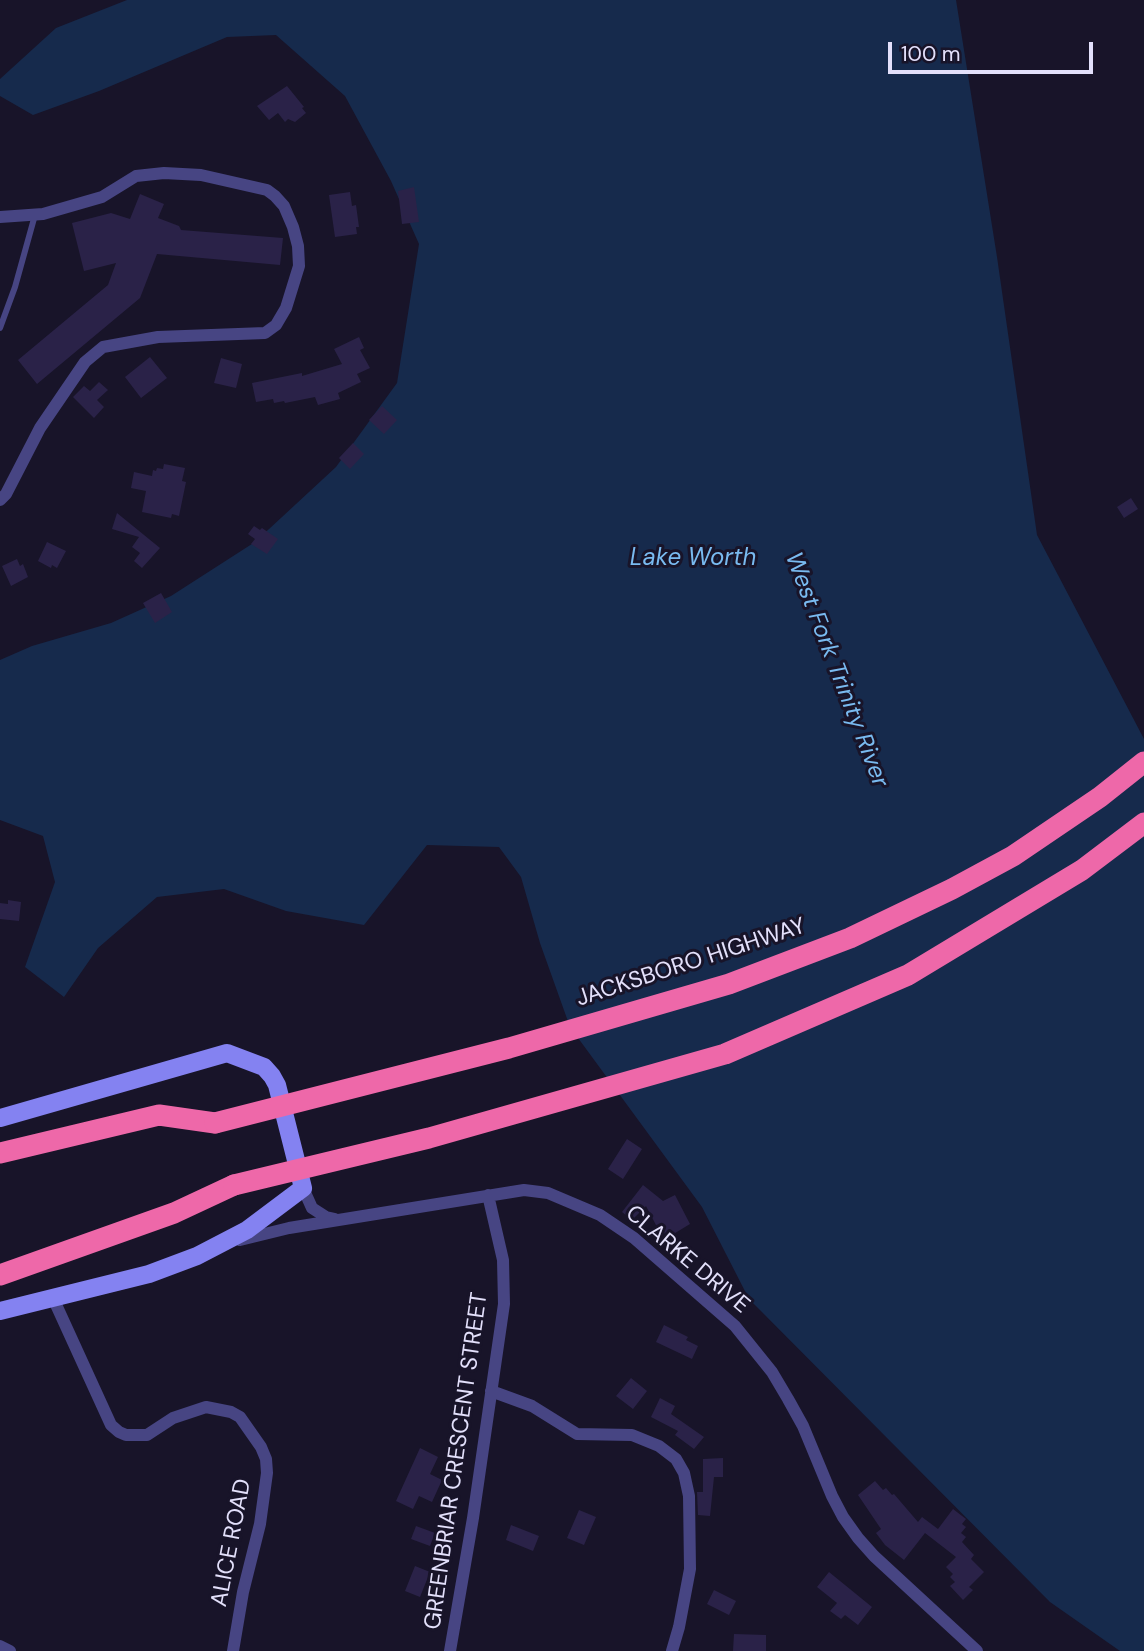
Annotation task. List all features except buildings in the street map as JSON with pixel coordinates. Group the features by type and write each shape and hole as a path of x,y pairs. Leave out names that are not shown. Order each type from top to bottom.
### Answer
{"highway":[{"name":"JACKSBORO HIGHWAY","path":"0,1153 159,1115 215,1123 509,1048 729,984 850,938 952,890 1013,856 1100,797 1144,762"},
{"path":"0,1275 174,1213 234,1185 429,1138 725,1054 908,975 1082,870 1144,824"}],"main road":[{"path":"0,1118 227,1054 264,1067 272,1076 277,1085 303,1188 263,1219 216,1247 149,1274 0,1311"}],"street":[{"path":"0,217 35,215 102,197 136,176 164,173 201,175 267,190 275,196 284,205 293,227 299,266 286,308 276,325 260,334 158,337 103,347 85,362 40,428 6,494 0,500"},
{"path":"303,1188 308,1202 318,1214 333,1219 346,1219"},
{"name":"CLARKE DRIVE","path":"216,1247 270,1231 488,1195 536,1190 600,1215 634,1238 735,1325 772,1372 803,1426 843,1517 858,1538 977,1651"},
{"name":"GREENBRIAR CRESCENT STREET","path":"450,1651 473,1518 505,1289 500,1246 488,1195"},
{"name":"ALICE ROAD","path":"53,1298 111,1424 119,1432 137,1436 147,1434 173,1418 206,1408 231,1412 240,1417 261,1447 266,1459 267,1473 260,1524 243,1592 233,1651"},
{"path":"491,1391 532,1406 577,1434 632,1435 659,1446 676,1459 684,1473 689,1496 690,1570 679,1627 671,1651"},
{"path":"0,1646 10,1651"}],"lane":[{"path":"0,328 15,287 35,215"}],"water":[{"name":"Lake Worth","path":"127,0 956,0 1037,535 1144,739 1144,1651 1120,1651 1050,1602 749,1299 702,1207 570,1027 540,943 521,877 499,847 427,845 364,925 286,911 224,889 157,897 98,948 64,997 25,967 55,882 43,836 0,820 0,660 32,646 111,623 171,596 255,542 336,467 397,383 419,244 391,181 345,96 276,35 227,37 99,91 33,115 0,96 0,79 56,28"}],"water label":[{"name":"West Fork Trinity River","path":"836,670"}]}
